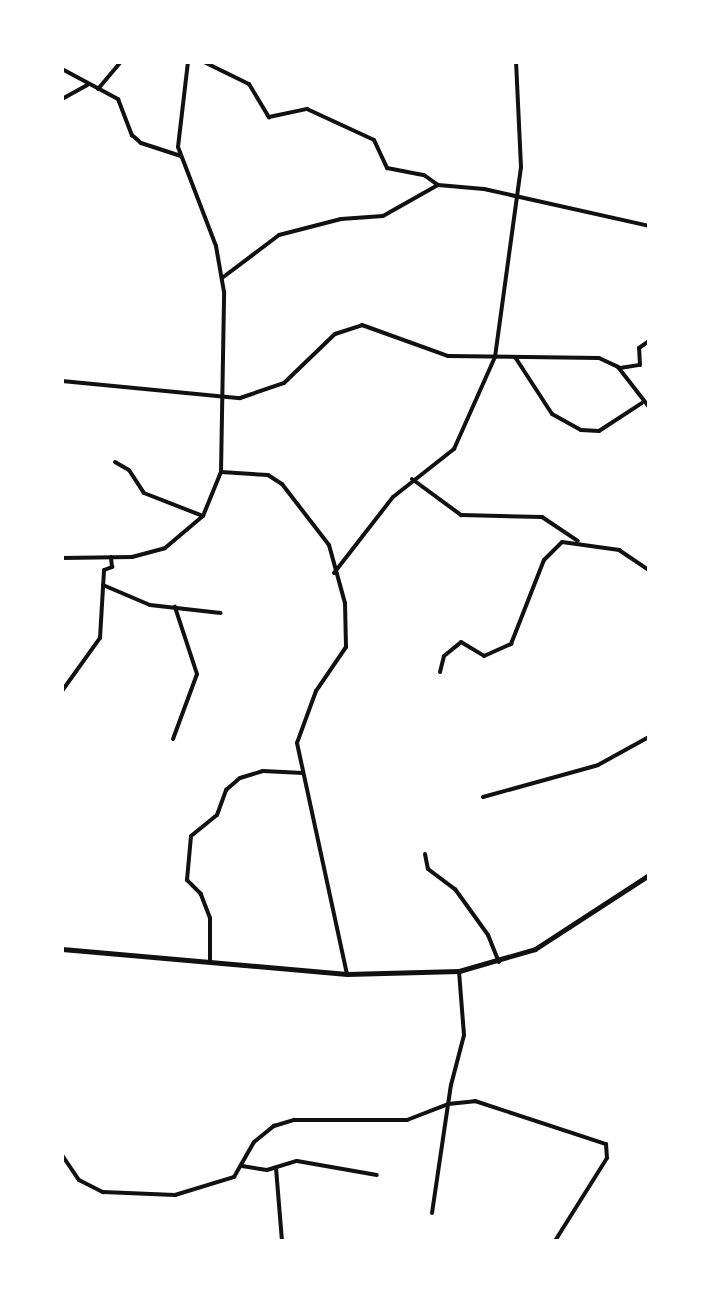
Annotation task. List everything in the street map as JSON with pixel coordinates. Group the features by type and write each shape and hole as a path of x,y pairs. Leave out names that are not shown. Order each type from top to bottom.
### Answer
{"main road":[{"path":"62,949 347,974 459,971 499,962 563,935 649,875"}],"street":[{"path":"98,89 121,62"},
{"path":"62,558 111,557 165,548 203,516 221,472 224,395 222,278 211,230 182,156 179,112 188,62"},
{"path":"204,62 253,87 269,117 307,109 374,140 387,168 424,175 438,185 518,198 649,226"},
{"path":"334,573 412,479 454,449 495,357 518,198 521,125 516,62"},
{"path":"62,69 118,99 132,135 141,143 182,156"},
{"path":"62,99 89,85"},
{"path":"222,278 279,235 341,219 383,216 438,185"},
{"path":"62,381 240,398 284,383 335,334 356,326 439,354 589,357 620,368 640,365 639,348 649,341"},
{"path":"515,357 552,414 581,430 599,431 642,403"},
{"path":"620,368 642,403 649,407"},
{"path":"115,462 129,470 144,493 203,516"},
{"path":"221,472 257,473 282,484 318,526 348,616 346,647 299,729 303,773 347,974"},
{"path":"412,479 461,515 542,517 580,542"},
{"path":"440,672 444,656 461,642 484,656 511,644 549,549 571,540 619,550 649,570"},
{"path":"62,691 100,638 103,585 111,557"},
{"path":"103,585 150,605 221,613"},
{"path":"173,739 197,674 175,607"},
{"path":"483,797 598,765 649,737"},
{"path":"209,964 210,918 201,894 187,880 191,836 217,815 226,790 240,778 263,771 303,773"},
{"path":"425,854 428,869 455,889 488,935 499,962"},
{"path":"432,1213 448,1104 465,1025 459,971"},
{"path":"62,1155 84,1184 111,1194 194,1192 234,1177 254,1142 274,1126 294,1120 407,1120 448,1104 475,1101 606,1144 607,1158 555,1241"},
{"path":"242,1166 255,1171 297,1161 377,1175"},
{"path":"276,1168 282,1241"}]}
